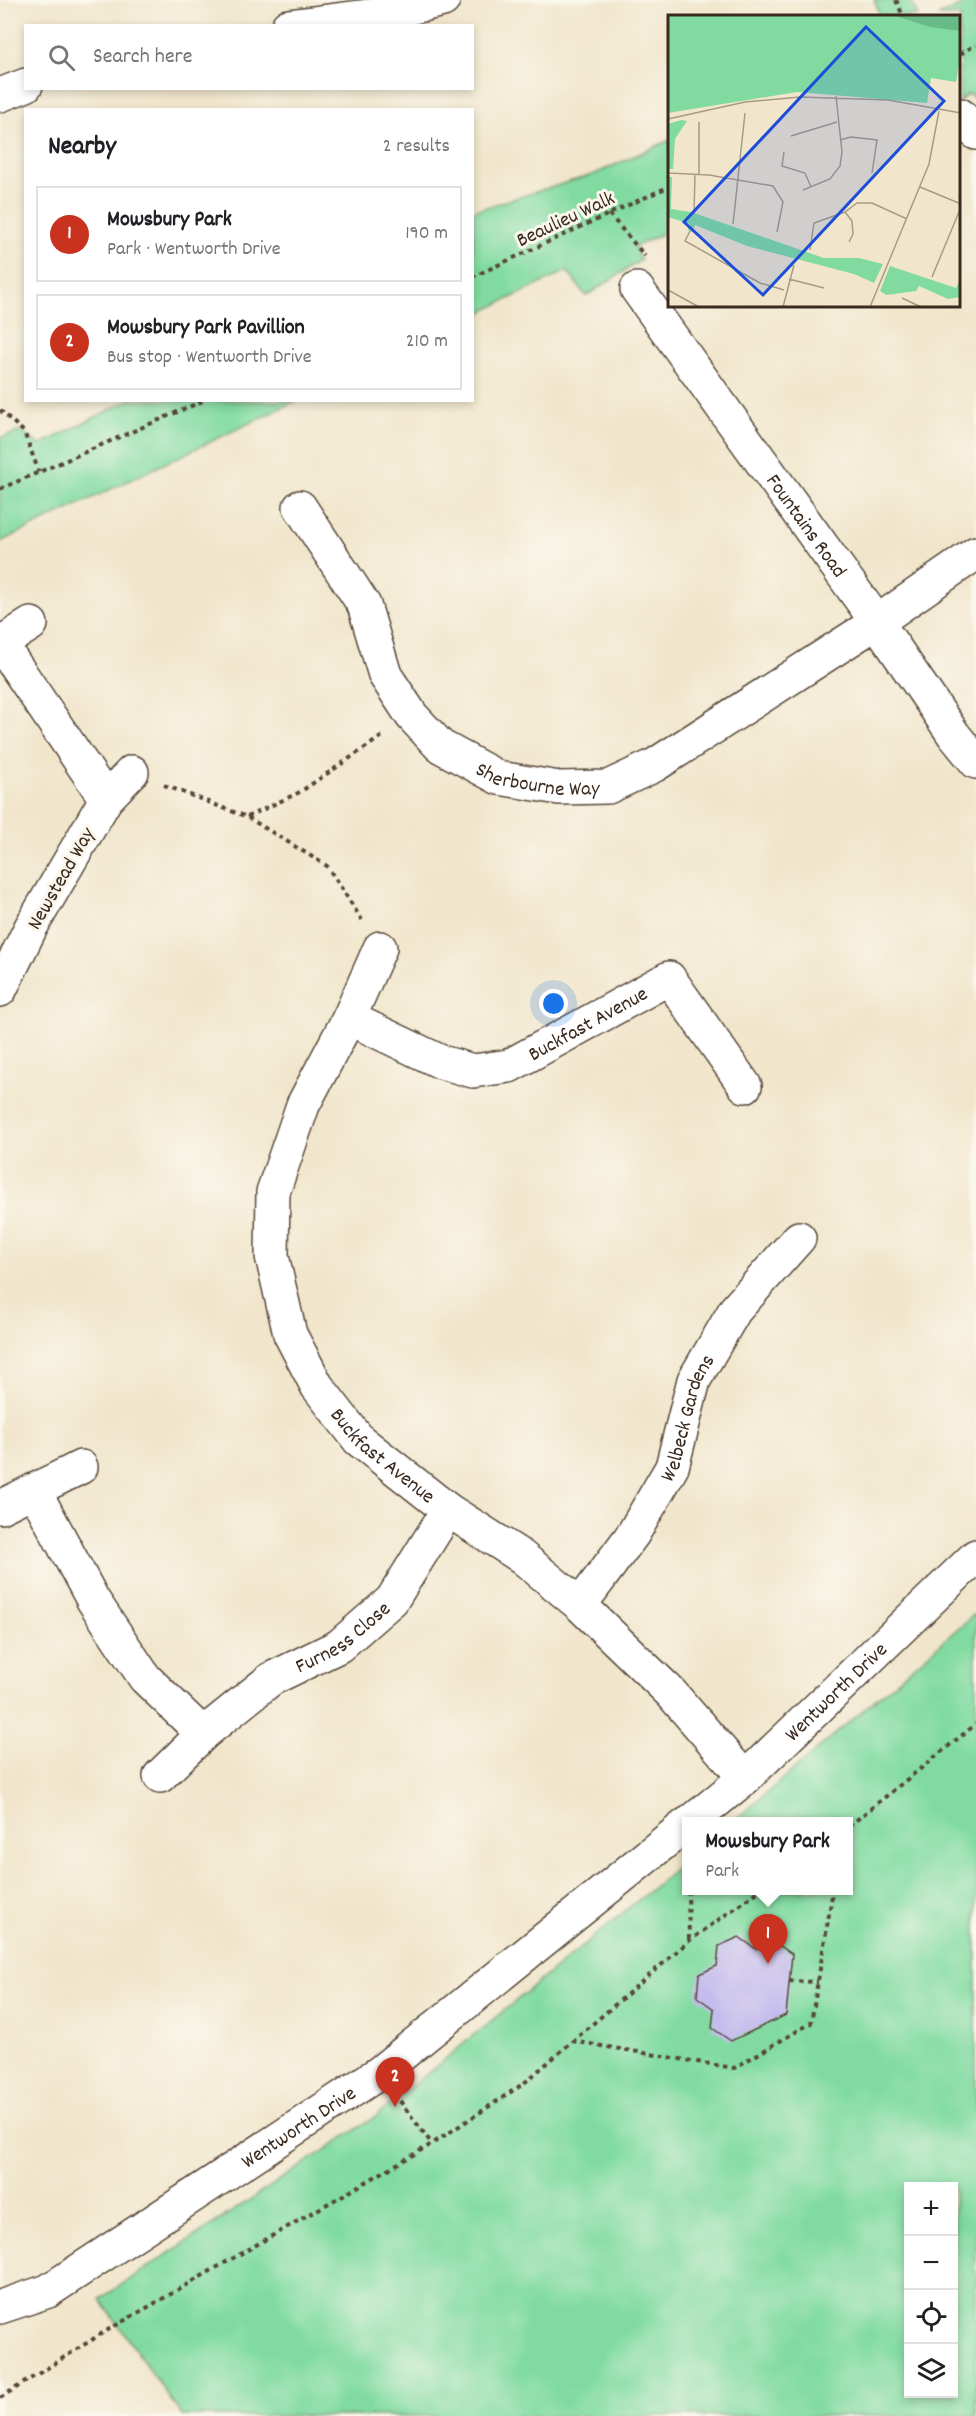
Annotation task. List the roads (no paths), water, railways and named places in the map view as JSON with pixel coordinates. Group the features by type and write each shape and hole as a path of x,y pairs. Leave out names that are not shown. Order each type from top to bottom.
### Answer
{"street":[{"path":"304,24 384,14 443,0"},
{"path":"0,95 24,86"},
{"path":"961,116 976,133"},
{"name":"Fountains Road","path":"638,289 877,622 954,735 976,762"},
{"name":"Sherbourne Way","path":"300,507 364,605 385,675 412,716 440,746 499,778 559,788 608,787 655,765 877,622 976,553"},
{"path":"31,624 0,643 106,799"},
{"name":"Newstead Way","path":"0,990 31,927 106,799 132,772"},
{"name":"Buckfast Avenue","path":"380,948 349,1018 303,1105 273,1192 272,1256 290,1334 317,1386 359,1440 448,1510 522,1557 580,1605 671,1693 745,1778"},
{"name":"Buckfast Avenue","path":"349,1018 441,1062 473,1071 509,1066 669,978 745,1086"},
{"name":"Welbeck Gardens","path":"580,1605 633,1534 672,1467 694,1380 735,1310 799,1238"},
{"path":"0,1507 81,1467"},
{"path":"34,1490 93,1600 145,1678 203,1734"},
{"name":"Furness Close","path":"160,1776 203,1734 271,1679 339,1646 392,1600 448,1510"},
{"name":"Wentworth Drive","path":"696,1817 745,1778 976,1556"},
{"name":"Wentworth Drive","path":"0,2307 48,2291 379,2073 682,1828"}],"place":[{"name":"Mowsbury Park","path":"768,1964"},
{"name":"Mowsbury Park Pavillion","path":"395,2107"}]}
